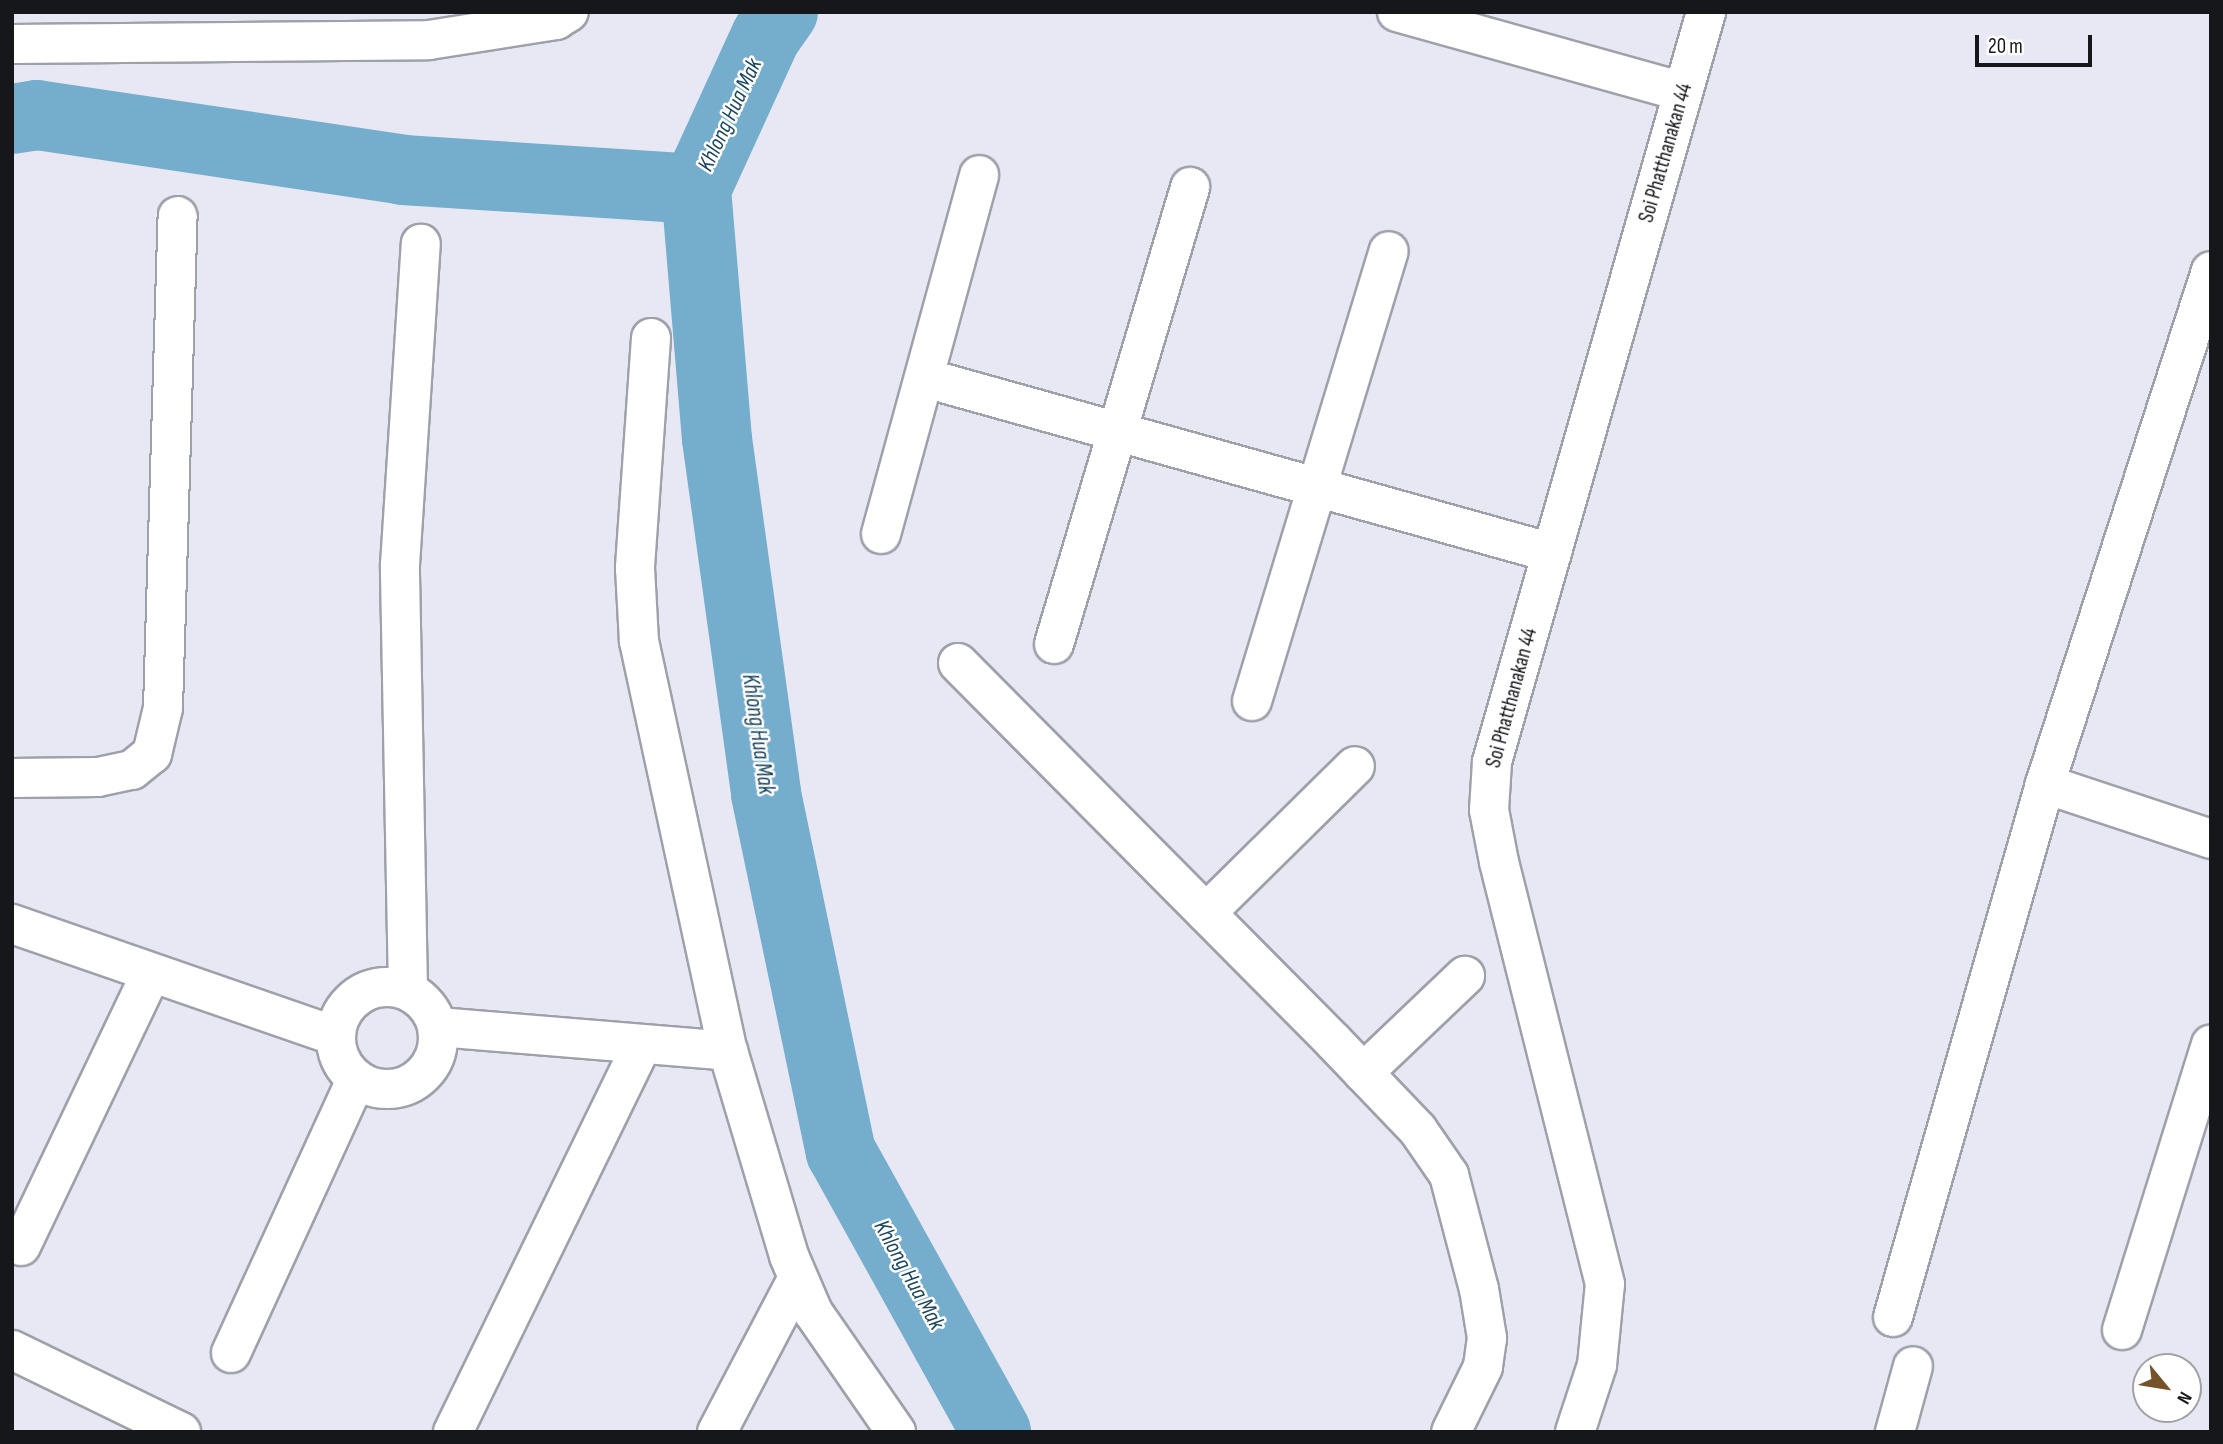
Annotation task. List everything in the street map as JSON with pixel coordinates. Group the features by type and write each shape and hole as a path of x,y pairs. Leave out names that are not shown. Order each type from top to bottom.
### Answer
{"street":[{"path":"12,44 185,27 426,26 556,20 569,12"},
{"path":"1397,12 1683,92"},
{"name":"Soi Phatthanakan 44","path":"1575,1432 1597,1365 1605,1284 1489,810 1492,762 1706,12"},
{"path":"881,534 979,175"},
{"path":"1054,644 1190,187"},
{"path":"12,778 98,777 132,770 152,754 163,708 178,216"},
{"path":"408,990 400,565 421,244"},
{"path":"1252,701 1389,251"},
{"path":"1893,1317 2045,784 2211,271"},
{"path":"651,338 635,568 639,641 728,1051 798,1278 844,1362 896,1432"},
{"path":"925,378 1552,552"},
{"path":"958,663 1418,1130 1448,1175 1460,1208 1487,1338 1483,1367 1451,1432"},
{"path":"1206,913 1355,766"},
{"path":"2045,784 2211,839"},
{"path":"12,924 335,1036"},
{"path":"21,1246 151,973"},
{"path":"1363,1073 1465,976"},
{"path":"383,986 408,990 428,1005 439,1027 438,1053 425,1074 404,1088 379,1090 356,1080 340,1060 335,1036 342,1012 359,994 383,986"},
{"path":"439,1027 641,1046 728,1051"},
{"path":"2122,1330 2211,1045"},
{"path":"453,1432 641,1046"},
{"path":"231,1353 356,1080"},
{"path":"717,1432 798,1278"},
{"path":"12,1350 181,1432"},
{"path":"1895,1432 1913,1366"}],"waterway":[{"name":"Khlong Hua Mak","path":"783,12 766,36 696,189 717,439 766,794 841,1152 996,1432"},
{"path":"12,119 37,115 403,170 696,189"}]}
